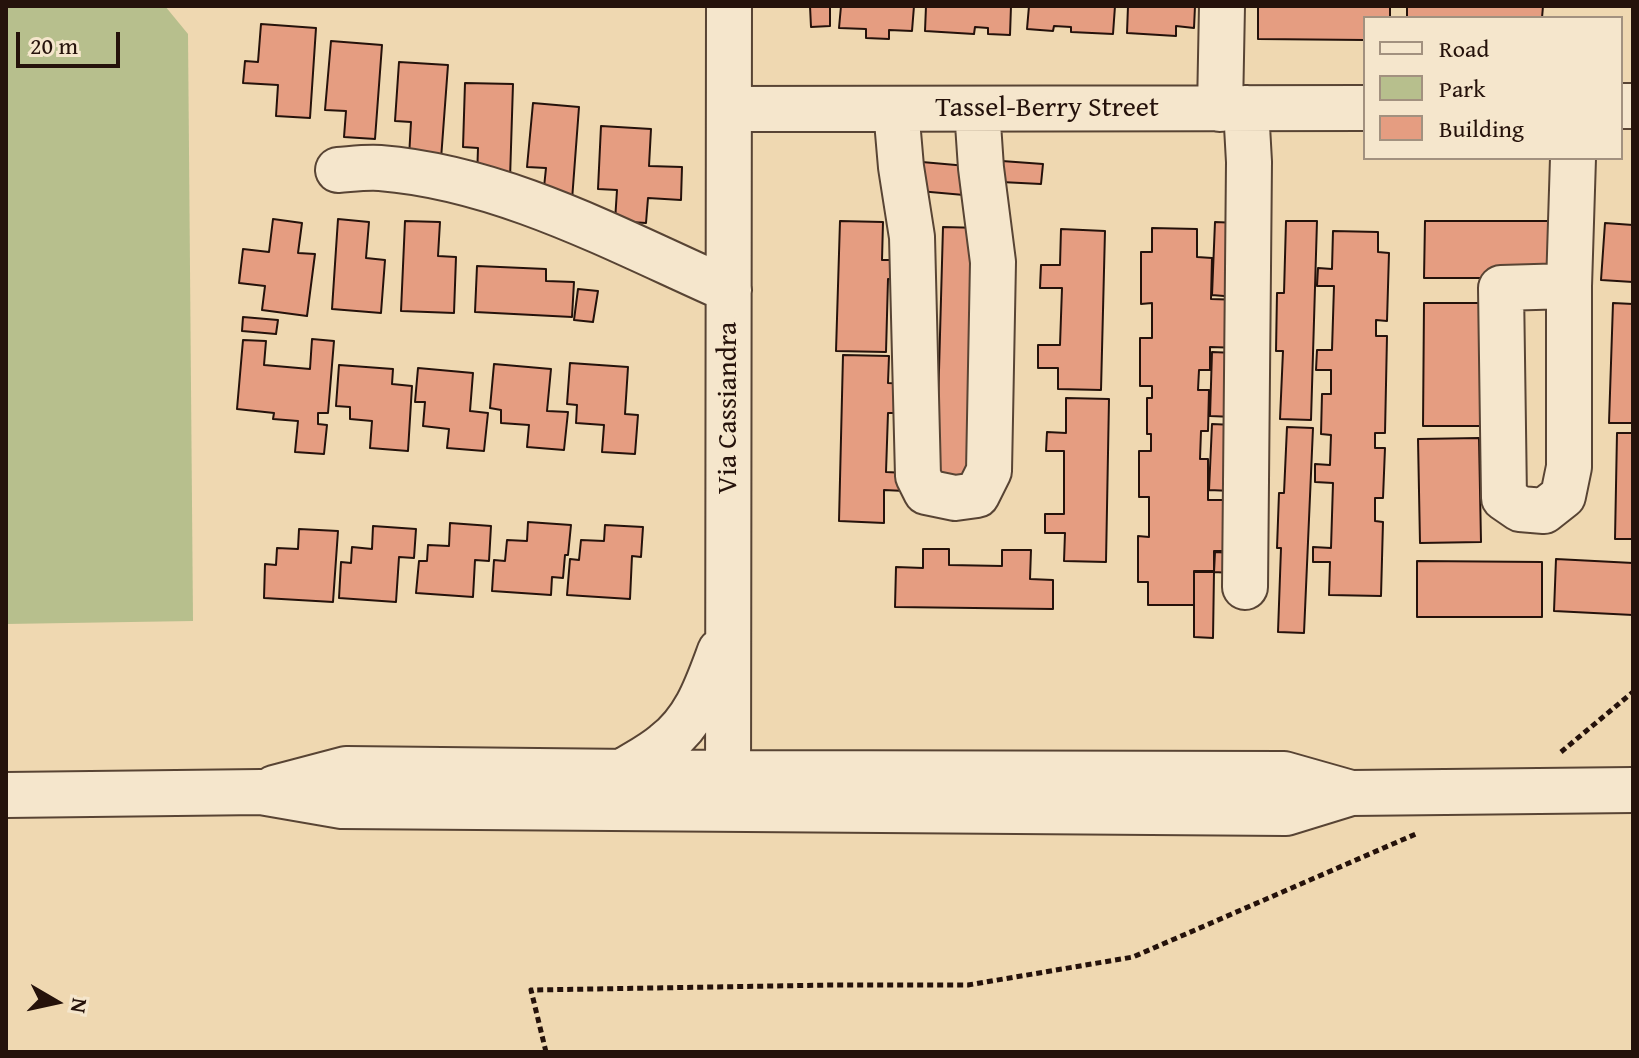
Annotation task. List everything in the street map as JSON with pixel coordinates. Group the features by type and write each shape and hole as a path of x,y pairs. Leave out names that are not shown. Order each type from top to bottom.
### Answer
{"street":[{"name":"Via Cassiandra","path":"729,6 729,792"},
{"path":"1222,6 1233,108 1249,162 1245,587"},
{"name":"Tassel-Berry Street","path":"729,109 1363,108"},
{"path":"896,109 912,237 918,476 926,492 955,498 977,495 989,471 993,262 977,109"},
{"path":"1569,286 1501,288 1504,498 1520,509 1544,511 1563,496 1569,467 1573,160"},
{"path":"338,170 377,167 415,172 505,195 569,219 729,290"},
{"path":"622,772 665,745 683,728 696,710 729,627"},
{"path":"261,792 346,769 622,772 729,792"},
{"path":"6,795 261,792 342,806 1284,774 1351,793 1633,790"}],"path":[{"path":"1515,791 1633,692"},
{"path":"546,1052 531,990 968,985 1133,957 1430,828"}],"green space":[{"path":"6,6 165,6 188,34 193,621 6,624"}],"building":[{"path":"810,6 830,6 830,26 811,27"},
{"path":"841,6 914,6 912,31 889,30 889,39 866,38 866,29 839,28"},
{"path":"926,6 1011,6 1010,35 988,34 988,28 975,27 974,34 925,31"},
{"path":"1029,6 1115,6 1113,34 1071,32 1071,27 1054,26 1053,31 1027,29"},
{"path":"1128,6 1195,6 1194,28 1176,26 1176,36 1127,33"},
{"path":"1258,6 1390,6 1390,16 1363,16 1363,40 1258,39"},
{"path":"1407,6 1543,6 1542,16 1407,16"},
{"path":"261,24 316,28 310,118 276,116 278,85 243,83 245,61 258,62"},
{"path":"331,41 382,45 375,139 344,137 346,111 325,110"},
{"path":"399,62 448,65 441,159 409,157 411,122 395,121"},
{"path":"465,83 513,84 510,179 477,178 478,148 463,147"},
{"path":"533,103 579,107 572,200 543,197 546,168 527,167"},
{"path":"601,126 651,129 649,166 682,167 681,200 648,198 646,223 615,221 617,190 598,189"},
{"path":"1002,161 1043,164 1041,184 1001,182"},
{"path":"922,162 967,166 964,195 919,191"},
{"path":"273,219 302,223 298,253 315,254 307,316 262,310 265,286 239,283 243,249 269,252"},
{"path":"338,219 369,222 366,258 385,260 381,313 332,309"},
{"path":"405,221 440,222 438,256 456,257 454,313 401,311"},
{"path":"840,221 883,222 882,260 901,260 900,279 888,279 886,352 836,351"},
{"path":"1286,221 1317,221 1311,420 1280,419 1283,351 1276,351 1277,293 1284,293"},
{"path":"1425,221 1553,221 1554,278 1424,278"},
{"path":"1215,222 1238,223 1236,297 1212,295"},
{"path":"1605,223 1633,225 1633,282 1601,280"},
{"path":"943,227 982,228 975,480 936,478"},
{"path":"1152,228 1197,229 1197,257 1212,258 1211,299 1242,300 1241,348 1210,347 1210,370 1199,370 1198,390 1209,390 1208,431 1201,431 1200,459 1208,459 1208,500 1240,500 1239,551 1214,551 1214,571 1194,571 1194,605 1148,605 1148,582 1138,582 1138,536 1149,537 1149,497 1139,497 1139,451 1151,451 1151,434 1147,434 1147,398 1152,398 1152,386 1140,386 1140,338 1152,338 1152,303 1141,304 1141,252 1152,252"},
{"path":"1061,229 1105,231 1101,390 1058,389 1058,368 1038,368 1038,345 1060,345 1062,288 1040,288 1041,265 1060,265"},
{"path":"1333,231 1378,232 1378,252 1389,253 1387,321 1376,320 1376,336 1387,336 1385,433 1375,433 1375,448 1385,448 1383,498 1375,498 1375,521 1383,522 1381,596 1329,595 1330,562 1313,562 1313,547 1331,548 1333,483 1315,482 1315,464 1330,465 1331,435 1321,434 1322,394 1331,394 1331,370 1316,370 1317,350 1332,350 1334,286 1317,286 1318,268 1332,269"},
{"path":"477,266 546,269 546,281 574,282 572,317 475,312"},
{"path":"578,289 598,291 593,322 574,320"},
{"path":"1424,303 1482,303 1481,426 1423,426"},
{"path":"1613,303 1633,304 1633,423 1609,423"},
{"path":"243,317 278,320 276,334 242,331"},
{"path":"312,339 334,341 328,413 318,413 318,424 327,425 324,454 295,452 298,421 273,419 274,413 237,409 243,340 266,341 264,365 310,369"},
{"path":"1212,352 1235,353 1234,417 1210,416"},
{"path":"843,355 889,356 888,383 908,384 907,413 888,413 886,472 906,473 905,491 884,490 884,523 839,521"},
{"path":"570,363 628,367 625,414 638,415 635,454 602,452 604,425 576,423 577,405 567,404"},
{"path":"494,364 551,369 547,411 568,412 564,450 527,447 529,425 501,423 501,410 490,408"},
{"path":"339,365 393,369 392,384 412,386 408,451 370,448 372,421 350,419 350,407 336,406"},
{"path":"418,368 473,373 470,411 488,413 484,451 447,448 449,429 423,426 425,402 415,402"},
{"path":"1066,398 1109,399 1106,562 1064,561 1065,533 1045,533 1045,514 1064,514 1064,451 1046,451 1047,432 1066,433"},
{"path":"1212,424 1234,425 1232,491 1209,490"},
{"path":"1287,427 1313,428 1304,633 1278,632 1279,493 1284,493"},
{"path":"1617,433 1633,433 1633,539 1615,539"},
{"path":"1479,438 1481,542 1420,543 1418,439"},
{"path":"528,522 571,525 563,578 552,577 551,595 492,591 494,560 505,561 507,540 527,541"},
{"path":"450,523 491,526 489,561 475,560 473,597 416,593 419,561 427,561 428,545 449,546"},
{"path":"605,525 643,527 641,557 632,556 630,599 567,595 570,559 579,560 581,540 604,541"},
{"path":"373,526 416,529 414,558 399,557 396,602 339,598 341,562 351,563 352,547 372,549"},
{"path":"299,529 338,531 333,602 264,598 265,564 276,565 277,548 298,549"},
{"path":"923,549 949,549 949,565 1002,566 1002,550 1031,550 1030,579 1053,580 1053,609 895,607 896,567 923,568"},
{"path":"1215,552 1232,553 1231,573 1214,572"},
{"path":"1556,559 1633,563 1633,615 1554,611"},
{"path":"1417,561 1542,562 1542,617 1417,617"},
{"path":"1194,572 1214,572 1213,638 1194,637"}]}
